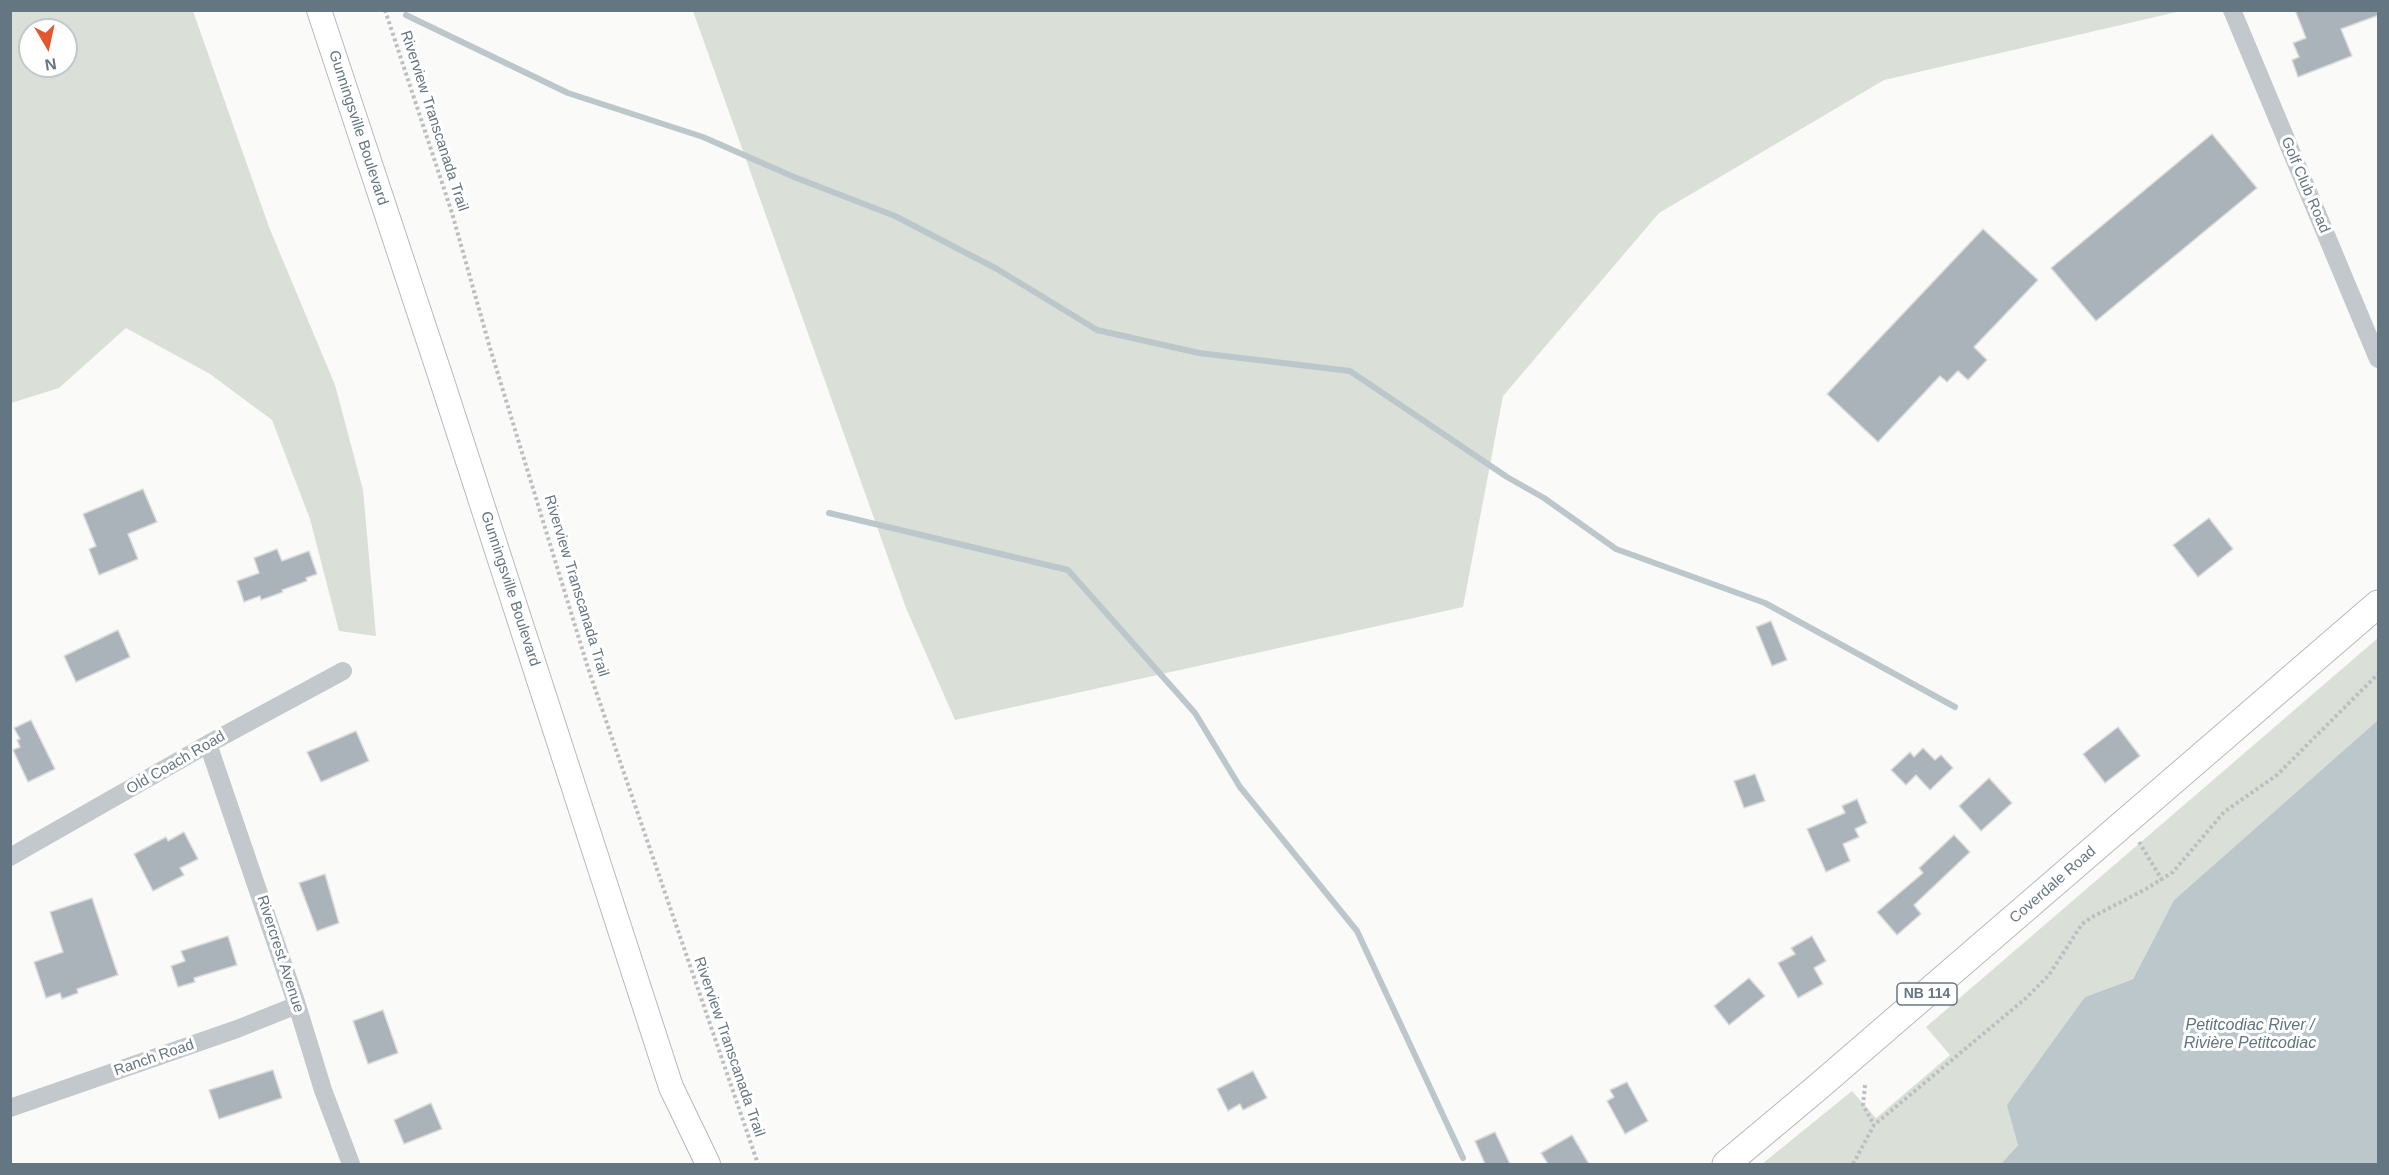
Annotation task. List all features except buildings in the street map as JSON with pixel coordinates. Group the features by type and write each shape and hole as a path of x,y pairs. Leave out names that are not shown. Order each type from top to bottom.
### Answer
{"main road":[{"name":"Gunningsville Boulevard","path":"319,10 671,1086 708,1164"},
{"name":"Coverdale Road","path":"1726,1164 2379,604"}],"street":[{"name":"Golf Club Road","path":"2232,10 2379,359"},
{"name":"Old Coach Road","path":"10,857 208,744 343,671"},
{"name":"Rivercrest Avenue","path":"208,744 297,1005 322,1090 351,1164"},
{"name":"Ranch Road","path":"10,1108 237,1029 297,1005"}],"path":[{"name":"Riverview Transcanada Trail","path":"385,10 452,213 490,348 588,668 758,1164"},
{"path":"1853,1164 1874,1125 2025,999 2049,975 2082,924 2162,880 2182,863 2224,812 2277,775 2379,674"},
{"path":"2126,822 2162,880"},
{"path":"1865,1085 1863,1105 1874,1125"}],"shaded area":[{"path":"693,10 2181,11 1884,80 1659,213 1503,396 1463,607 955,720 906,608"},
{"path":"10,11 193,11 269,227 335,385 363,490 376,636 339,631 310,519 272,420 210,374 126,328 59,388 11,403"},
{"path":"2378,638 2378,720 2174,900 2133,979 2085,997 2018,1145 2001,1164 1762,1164 1852,1091 1876,1118 1950,1055 1926,1027"}],"water":[{"name":"Petitcodiac River / Rivière Petitcodiac","path":"2378,720 2378,1164 2001,1164 2018,1145 2007,1105 2085,997 2133,979 2174,900"}],"waterway":[{"path":"406,15 568,93 703,137 794,177 895,216 997,269 1097,330 1199,353 1350,371 1507,477 1544,498 1616,549 1765,603 1955,707"},
{"path":"829,513 1068,570 1195,713 1240,787 1357,931 1463,1158"}]}
